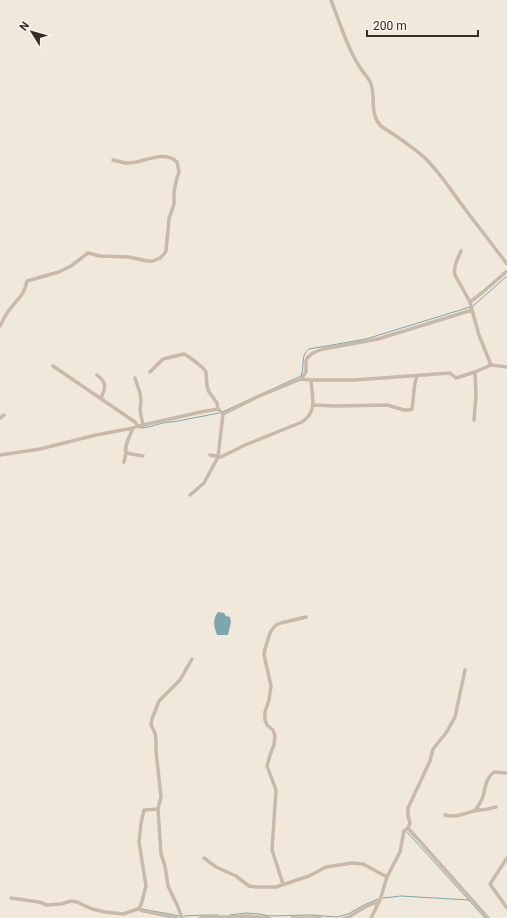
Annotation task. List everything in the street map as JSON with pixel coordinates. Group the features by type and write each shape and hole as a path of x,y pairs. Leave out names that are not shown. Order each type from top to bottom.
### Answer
{"street":[{"path":"331,0 350,48 371,84 373,110 377,123 425,158 449,186 507,263"},
{"path":"0,326 11,307 26,290 28,281 59,272 88,253 100,256 107,255 129,257 147,261 153,261 160,258 164,254 166,251 169,219 174,204 176,178 179,172 177,162 170,158 159,157 127,163 113,160"},
{"path":"461,251 455,264 455,275 471,306 479,335 491,365"},
{"path":"302,379 306,372 306,361 313,352 378,339 471,306 483,292 507,271"},
{"path":"150,372 164,359 184,354 197,363 206,372 209,392 217,403 221,412 218,457 204,483 190,494"},
{"path":"0,455 40,449 201,412 221,412 302,379 356,380 450,373 456,378 491,365 507,367"},
{"path":"53,366 101,398 135,422 138,426"},
{"path":"474,420 476,395 475,372"},
{"path":"97,375 103,380 105,385 101,398"},
{"path":"314,404 336,406 387,405 404,410 412,409 415,381 417,376"},
{"path":"135,378 140,393 140,410 143,425"},
{"path":"210,455 221,457 245,445 302,422 309,417 314,404 311,380"},
{"path":"0,418 4,415"},
{"path":"124,462 126,453 125,448 133,428"},
{"path":"126,453 143,456"},
{"path":"283,884 272,850 276,790 267,766 274,745 275,736 273,730 267,725 265,720 265,712 271,686 264,655 269,636 276,626 281,623 306,617"},
{"path":"182,918 168,886 165,866 161,854 158,809 161,797 156,740 151,725 159,702 180,680 192,659"},
{"path":"371,918 380,900 387,877 400,852 404,831 408,828 410,823 408,808 430,761 433,749 446,733 455,717 465,670"},
{"path":"475,810 482,798 486,783 490,776 494,772 507,773"},
{"path":"444,815 457,816 467,814 475,810 496,807"},
{"path":"138,909 141,905 146,886 140,842 141,823 144,810 158,809"},
{"path":"408,828 488,918"},
{"path":"204,858 216,867 236,876 249,886 264,888 276,887 309,876 326,867 352,863 363,864 387,877"},
{"path":"507,858 490,884 507,908"},
{"path":"11,898 39,902 47,905 61,904 71,901 78,902 92,909 123,914 138,909 177,918"},
{"path":"344,918 347,918 365,906 380,900"},
{"path":"200,918 247,916 269,918"},
{"path":"292,918 320,918"}],"water":[{"path":"218,612 224,613 226,616 230,617 231,622 228,635 217,635 214,623"}],"waterway":[{"path":"473,306 507,276"},
{"path":"222,412 301,376 305,354 309,349 366,339 470,307"},
{"path":"139,428 219,413"},
{"path":"407,832 485,918"},
{"path":"383,898 401,896 469,900"},
{"path":"230,915 246,913 269,916 311,915 337,917 348,914 378,899"},
{"path":"142,909 180,916"},
{"path":"184,916 218,915"}]}
